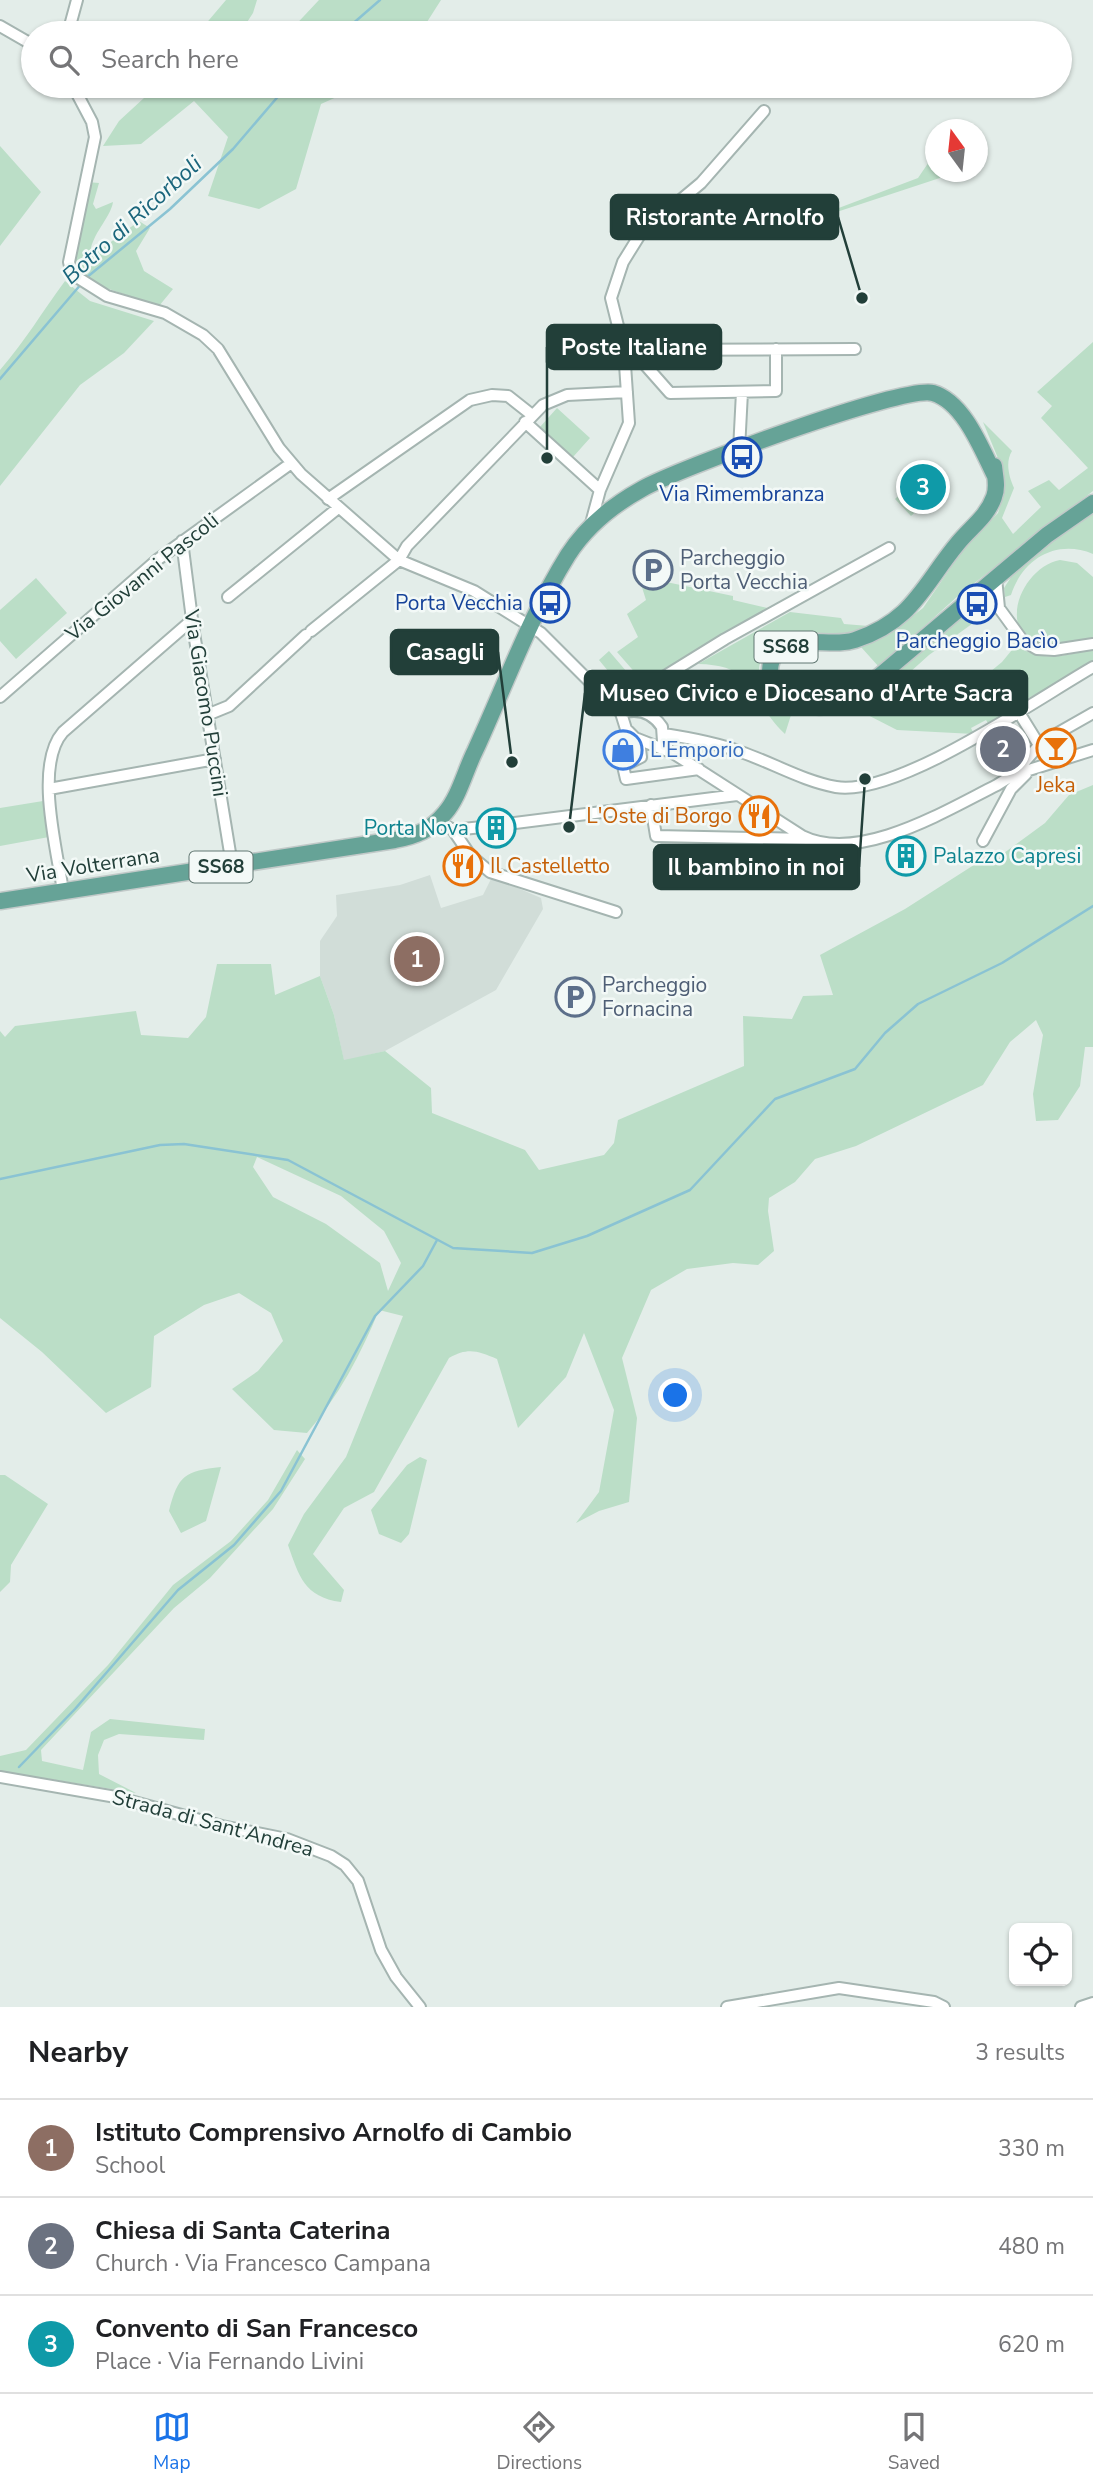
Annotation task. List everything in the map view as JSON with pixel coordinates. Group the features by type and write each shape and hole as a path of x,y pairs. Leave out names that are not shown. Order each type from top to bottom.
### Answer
{"main road":[{"name":"SS68","path":"438,821 452,802 559,570 590,527 650,484 852,410 906,385 938,384 955,395 979,428 992,455 996,490 989,509 954,548 914,604 884,626 855,640 802,643 784,647 772,660 772,681 782,696 798,703 821,707 844,703 866,689 976,594 1093,503"},
{"name":"Via Volterrana","path":"0,901 407,838 423,832 438,821"}],"street":[{"path":"71,21 77,0"},
{"path":"0,26 21,38"},
{"path":"79,98 92,122 95,137 69,262 72,274 97,290 168,315 210,340 290,464 399,560 474,591 532,627 549,640 618,710 626,729 639,740 659,746 699,769 807,839"},
{"path":"590,527 600,490 628,428 628,350 611,298 614,285 632,245 645,230 697,187 764,111"},
{"path":"628,350 670,393 776,391 776,349"},
{"path":"628,350 855,349"},
{"path":"207,715 229,706 309,633 399,560 407,546 528,419 560,397 627,392"},
{"path":"739,450 742,392"},
{"path":"328,499 474,398 509,396 528,419 600,490"},
{"name":"Via Giovanni Pascoli","path":"0,697 138,576 290,464"},
{"path":"228,597 338,508"},
{"name":"Via Giacomo Puccini","path":"182,541 192,620 232,865"},
{"path":"618,710 644,689 889,548"},
{"path":"996,578 999,608"},
{"path":"976,594 999,608 1018,634 1040,650 1093,644"},
{"path":"62,891 50,789 50,755 64,732 192,620"},
{"path":"664,734 730,748 804,778 845,787 875,783 914,769 1093,667"},
{"path":"618,710 645,712 659,722 664,734 659,746"},
{"path":"1018,711 1039,745"},
{"path":"1013,775 1039,745 1093,713"},
{"path":"639,740 641,757 623,766 626,779 699,769"},
{"path":"651,805 656,836 807,839 840,845 880,838 1013,775 1093,750"},
{"path":"50,789 215,759"},
{"path":"983,841 1011,789 1029,772"},
{"path":"438,821 458,830 737,795"},
{"path":"458,830 470,855 490,872 616,912"},
{"path":"762,839 763,862"},
{"path":"687,862 794,863"},
{"name":"Strada di Sant'Andrea","path":"0,1777 116,1797 222,1826 287,1839 331,1856 345,1865 358,1881 381,1951 396,1977 420,2007"},
{"path":"727,2007 814,1990 846,1988 934,2002 944,2007"},
{"path":"1081,2007 1093,2003"}],"shaded area":[{"path":"430,875 441,908 483,895 492,877 541,898 543,909 496,990 385,1051 344,1061 334,1015 320,976 320,941 337,916 336,895 400,885"}],"green space":[{"path":"226,0 257,0 248,21 208,21"},
{"path":"319,0 441,0 428,21 299,21"},
{"path":"144,98 334,98 321,104 296,189 259,209 208,196 228,137 194,101 141,144 103,146 119,121"},
{"path":"0,146 41,192 0,246"},
{"path":"925,168 925,182 928,182 770,234 918,178"},
{"path":"87,182 99,183 93,204 96,209 113,202 91,248 100,250 139,221 150,228 136,251 144,271 173,289 159,306 100,286 77,272 74,264"},
{"path":"65,281 90,301 154,321 124,353 80,385 0,486 0,370"},
{"path":"1093,342 1093,491 959,595 879,667 861,647 897,628 923,608 967,544 998,513 1003,497 1002,468 983,422 1012,451 1009,470 1014,488 1002,518 1013,534 1041,507 1028,491 1049,480 1059,490 1088,468 1041,418 1052,406 1037,392"},
{"path":"557,408 590,438 573,457 540,427"},
{"path":"915,480 931,498 911,516 895,499"},
{"path":"1093,513 1093,554 1067,549 1043,555 1024,571 1011,595 1005,597 1004,588 1015,571"},
{"path":"1060,560 1077,563 1093,577 1093,640 1041,647 1020,630 1017,608 1032,577 1040,569"},
{"path":"36,578 67,613 16,659 0,641 0,610"},
{"path":"640,581 671,583 733,596 733,600 772,609 645,684 617,652 638,637 627,614 646,600"},
{"path":"977,607 982,609 976,621 929,655 899,682 903,688 897,692 905,702 917,701 945,680 962,695 1002,662 1016,645 1025,651 1044,656 1063,656 1093,649 1093,663 1023,701 1022,699 1014,703 1015,707 989,725 986,720 971,728 974,734 897,730 854,708 919,651"},
{"path":"790,612 841,618 844,624 869,626 844,635 789,638 767,649 761,660 760,682 765,695 791,715 785,734 743,678 718,666 698,664"},
{"path":"609,651 633,679 622,688 599,660"},
{"path":"1093,785 1093,1047 1085,1047 1080,1086 1058,1120 1036,1121 1033,1094 1043,1035 1036,1020 1010,1042 983,1085 856,1146 815,1159 795,1182 769,1198 768,1211 774,1251 758,1265 733,1263 687,1269 651,1290 622,1358 637,1418 629,1502 599,1511 576,1523 599,1492 614,1410 584,1333 566,1377 518,1428 497,1359 478,1352 462,1352 449,1358 374,1492 344,1508 313,1554 344,1590 341,1602 329,1599 311,1590 305,1583 288,1545 304,1514 346,1457 403,1316 379,1310 348,1374 307,1433 274,1430 232,1389 258,1371 283,1341 271,1313 239,1293 204,1305 154,1336 151,1387 106,1413 42,1352 0,1318 0,1031 5,1037 15,1026 136,1011 141,1035 188,1038 206,1017 217,964 271,964 275,995 320,976 334,1015 344,1060 385,1051 431,1088 432,1113 525,1150 539,1170 604,1155 614,1143 618,1120 744,1066 743,1016 792,1019 803,996 833,995 820,955 905,909 977,863 1006,856 1004,853 1045,823 1069,795","holes":["257,1157 341,1196 384,1231 401,1263 388,1291 380,1263 326,1224 273,1197 253,1167"]},
{"path":"43,801 49,837 0,846 0,808"},
{"path":"297,1450 305,1459 273,1509 210,1578 174,1608 41,1750 42,1761 83,1770 91,1732 110,1719 205,1729 204,1740 119,1734 104,1740 98,1755 99,1774 136,1793 0,1771 0,1756 26,1750 108,1665 173,1585 231,1541 268,1500"},
{"path":"420,1457 427,1460 409,1534 401,1543 379,1534 371,1510 407,1465"},
{"path":"221,1467 206,1521 181,1533 169,1511 180,1482 199,1470"},
{"path":"0,1475 5,1475 48,1504 11,1565 10,1582 0,1592"}],"waterway":[{"name":"Botro di Ricorboli","path":"356,21 380,0"},
{"name":"Botro di Ricorboli","path":"86,278 170,209 233,149 277,98"},
{"name":"Botro di Ricorboli","path":"0,379 82,283"},
{"path":"0,1179 160,1145 184,1144 288,1160 453,1248 532,1253 587,1236 690,1190 775,1099 855,1069 885,1033 918,1004 1002,963 1093,906"},
{"path":"19,1767 75,1709 178,1590 234,1545 281,1491 375,1316 423,1266 437,1240"}],"place":[{"name":"Ristorante Arnolfo","path":"862,298"},
{"name":"Via Rimembranza","path":"742,457"},
{"name":"Poste Italiane","path":"547,458"},
{"name":"Convento di San Francesco","path":"923,487"},
{"name":"Parcheggio Porta Vecchia","path":"653,570"},
{"name":"Porta Vecchia","path":"550,603"},
{"name":"Parcheggio Bacìo","path":"977,604"},
{"name":"Jeka","path":"1056,748"},
{"name":"Chiesa di Santa Caterina","path":"1003,749"},
{"name":"L'Emporio","path":"623,750"},
{"name":"Casagli","path":"512,762"},
{"name":"Il bambino in noi","path":"865,779"},
{"name":"L'Oste di Borgo","path":"759,816"},
{"name":"Museo Civico e Diocesano d'Arte Sacra","path":"569,827"},
{"name":"Porta Nova","path":"496,828"},
{"name":"Palazzo Capresi","path":"906,856"},
{"name":"Il Castelletto","path":"463,866"},
{"name":"Istituto Comprensivo Arnolfo di Cambio","path":"417,959"},
{"name":"Parcheggio Fornacina","path":"575,997"}]}
